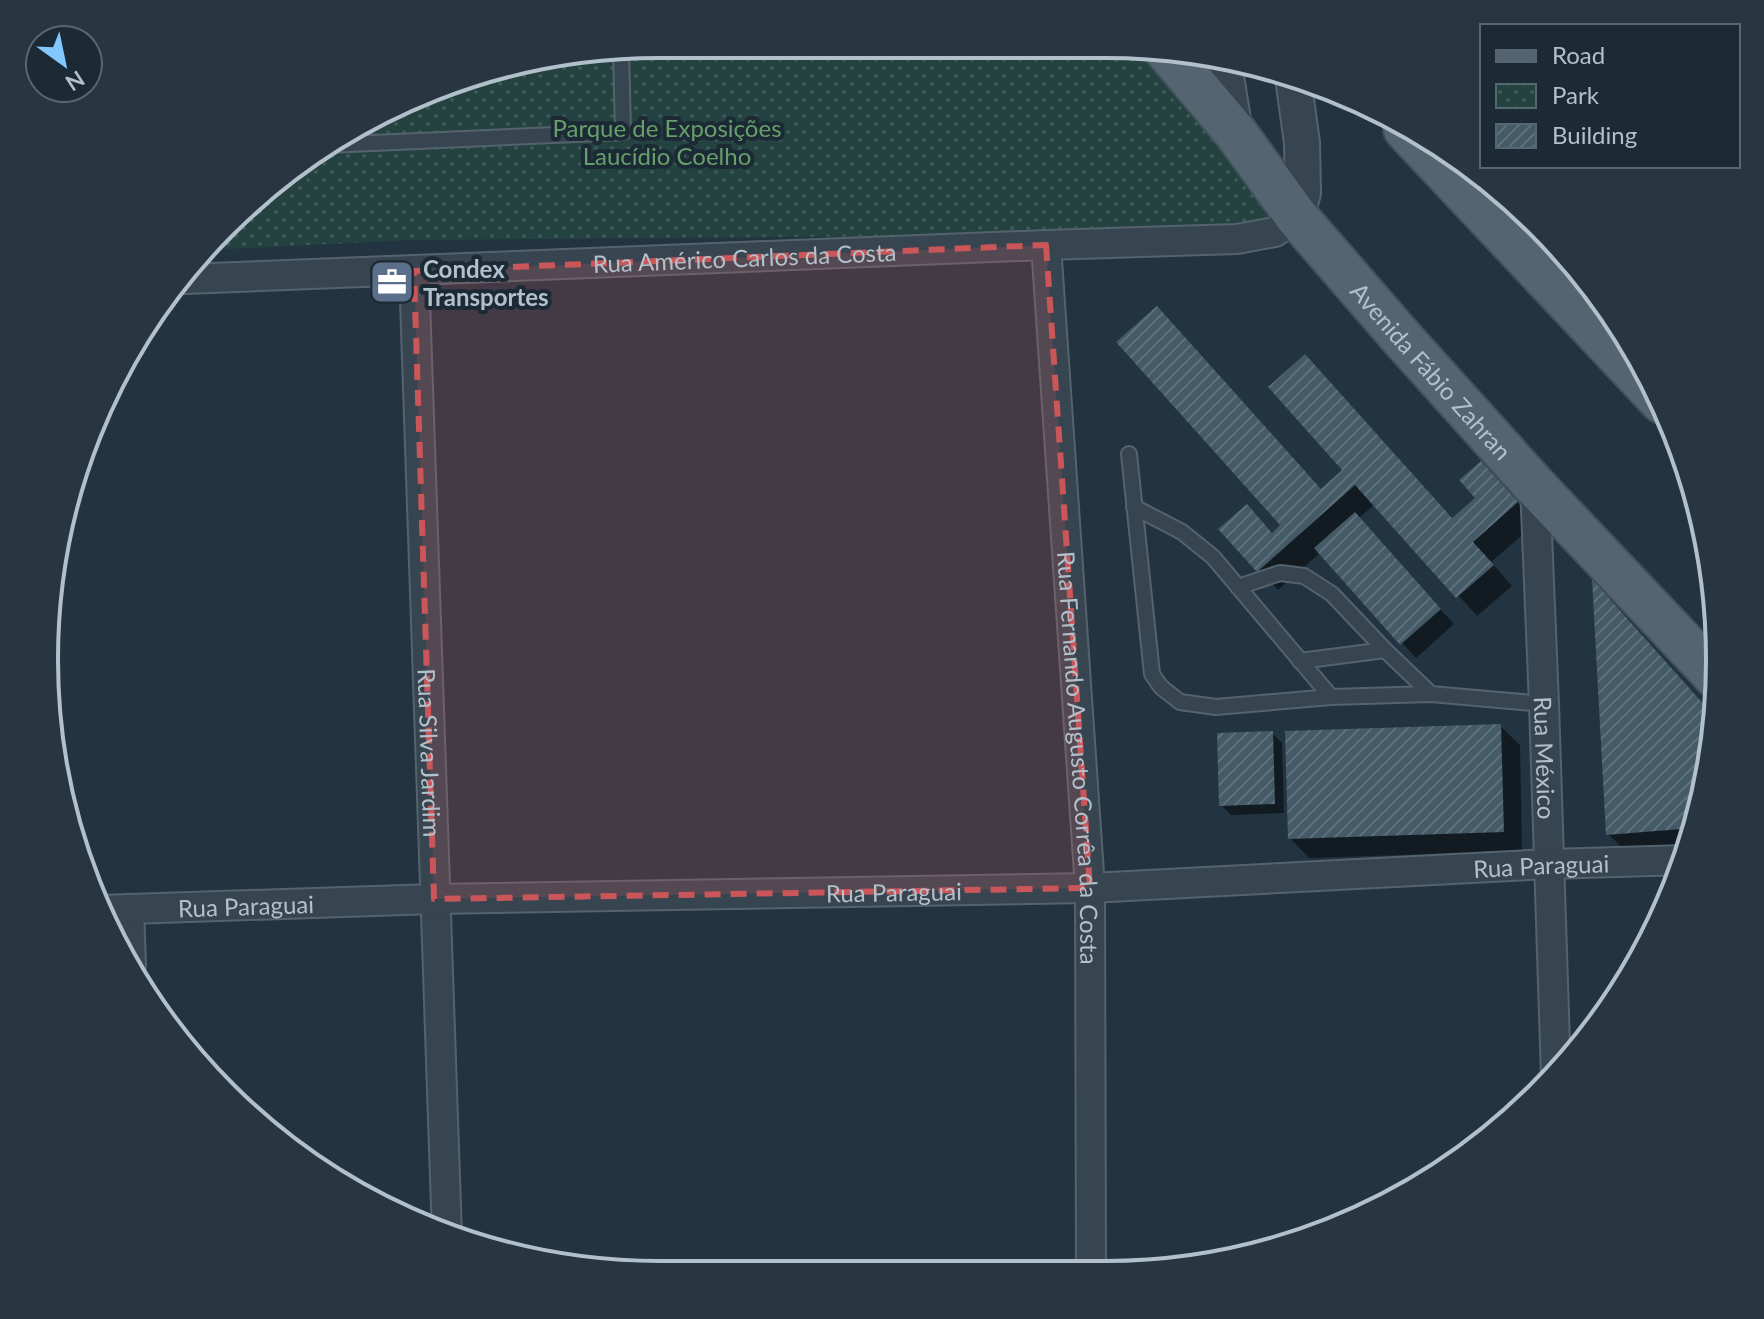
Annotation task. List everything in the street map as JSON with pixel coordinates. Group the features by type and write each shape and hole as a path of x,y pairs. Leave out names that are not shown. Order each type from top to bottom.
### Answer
{"main road":[{"name":"Avenida Fábio Zahran","path":"1176,62 1235,132 1296,216 1400,336 1535,486 1706,666"},
{"path":"1426,151 1630,368"}],"street":[{"path":"1225,71 1235,132"},
{"path":"1295,89 1302,143 1303,193 1296,216"},
{"name":"Rua Américo Carlos da Costa","path":"194,279 1237,239 1275,232 1296,216"},
{"name":"Rua Fernando Augusto Corrêa da Costa","path":"1046,245 1090,888 1091,1261"},
{"name":"Rua Silva Jardim","path":"414,271 446,1222"},
{"name":"Rua México","path":"1535,486 1555,1058"},
{"name":"Rua Paraguai","path":"113,910 434,899 1090,888 1671,860"},
{"path":"129,909 130,944"}],"lane":[{"path":"351,144 623,132 621,59"},
{"path":"1129,454 1152,674 1161,687 1180,702 1216,707 1331,697 1431,694 1544,704"},
{"path":"1134,507 1182,532 1213,557 1331,697"},
{"path":"1238,587 1280,573 1304,576 1332,594 1431,694"},
{"path":"1300,661 1385,650"}],"highlighted area":[{"path":"1046,245 1090,888 434,899 414,271"}],"green space":[{"name":"Parque de Exposições Laucídio Coelho","path":"1104,58 1171,62 1295,216 1274,230 1055,235 412,240 220,249 293,182 325,159 393,120 504,78 620,59"}],"building":[{"path":"1157,306 1321,489 1342,470 1268,387 1305,354 1452,518 1475,498 1459,480 1481,461 1518,502 1473,542 1494,565 1456,598 1355,485 1257,572 1218,529 1247,504 1272,533 1280,525 1116,342"},
{"path":"1355,512 1441,609 1400,645 1314,548"},
{"path":"1592,579 1704,705 1694,777 1682,829 1606,835"},
{"path":"1501,724 1504,832 1288,839 1285,731"},
{"path":"1273,731 1275,804 1219,806 1217,733"}],"place":[{"name":"Condex Transportes","path":"392,282"}]}
